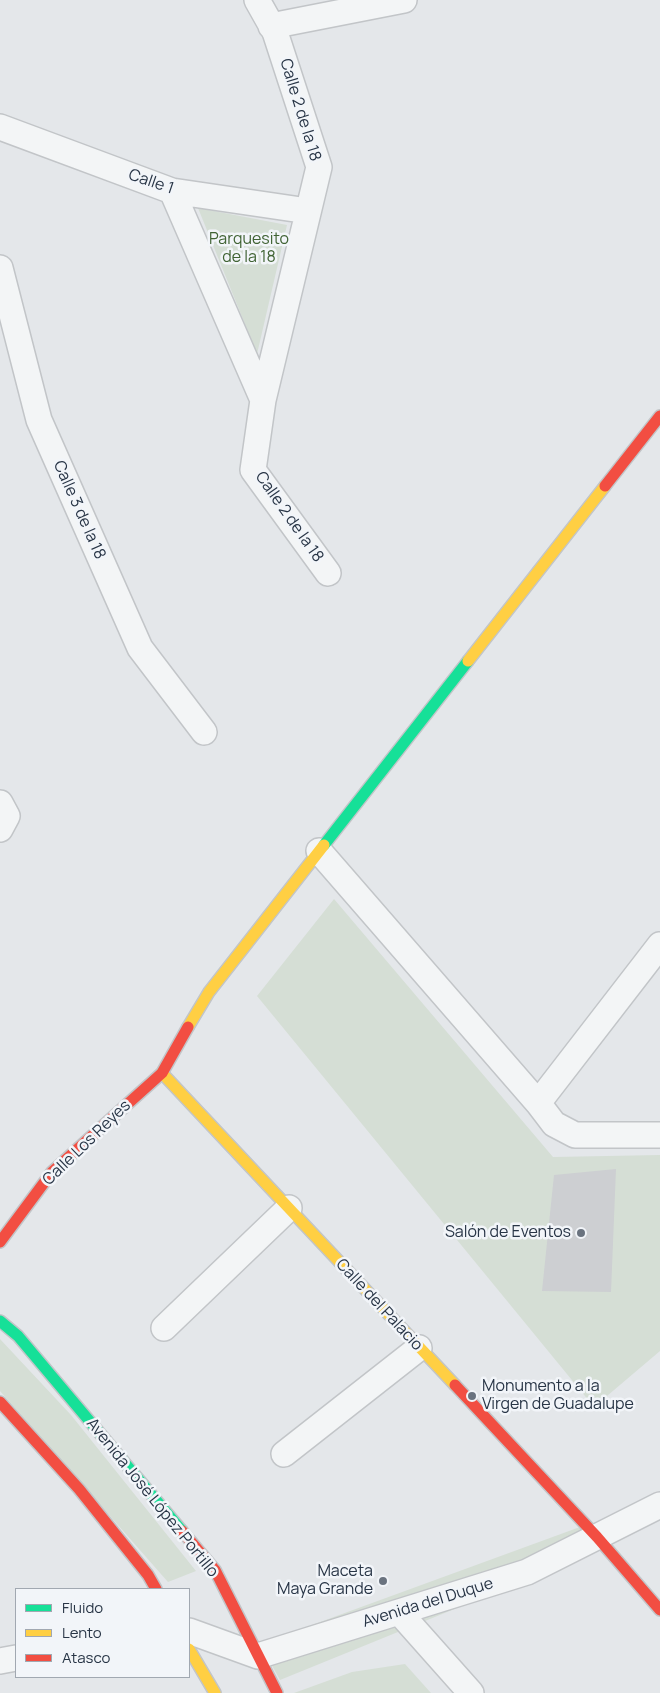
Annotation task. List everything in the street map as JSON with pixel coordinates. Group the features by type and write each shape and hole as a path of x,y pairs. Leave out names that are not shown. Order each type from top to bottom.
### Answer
{"street":[{"name":"Calle 2 de la 18","path":"257,0 275,32 319,166 263,400 253,470 328,573"},
{"path":"271,26 404,0"},
{"name":"Calle 1","path":"0,127 172,191 308,211"},
{"path":"172,191 263,400"},
{"name":"Calle 3 de la 18","path":"0,268 39,420 140,648 204,732"},
{"name":"Calle Los Reyes","path":"0,1242 52,1172 162,1073 208,992 660,416"},
{"path":"319,851 554,1124 575,1135 660,1135"},
{"path":"538,1104 660,945"},
{"name":"Calle del Palacio","path":"162,1073 597,1537 660,1610"},
{"path":"164,1328 289,1208"},
{"name":"Avenida José López Portillo","path":"0,1321 18,1336 215,1570 277,1693"},
{"path":"284,1454 419,1348"},
{"path":"0,1402 79,1489 148,1575 155,1588"},
{"name":"Avenida del Duque","path":"258,1656 527,1572 660,1505"},
{"path":"399,1612 471,1693"},
{"path":"190,1631 258,1656"},
{"path":"190,1651 215,1693"},
{"path":"0,1661 15,1658"}],"green space":[{"name":"Parquesito de la 18","path":"198,208 287,225 257,354"},
{"path":"334,899 553,1157 660,1155 660,1351 594,1407 257,996"},
{"path":"0,1339 71,1415 196,1571 168,1582 0,1391"},
{"path":"580,1527 597,1551 280,1680 260,1644"},
{"path":"405,1664 431,1693 294,1693 352,1672"}],"building":[{"name":"Salón de Eventos","path":"616,1169 611,1292 542,1291 554,1175"}],"traffic: fast":[{"path":"324,845 468,661"},
{"path":"0,1321 18,1336 182,1531"}],"traffic: slow":[{"path":"468,661 605,486"},
{"path":"188,1027 209,992 324,845"},
{"path":"162,1073 455,1385"},
{"path":"190,1651 215,1693"}],"traffic: jam":[{"path":"605,486 660,416"},
{"path":"0,1242 52,1172 162,1073 188,1027"},
{"path":"455,1385 597,1537 660,1610"},
{"path":"0,1402 79,1489 148,1575 155,1588"},
{"path":"182,1531 215,1570 277,1693"}],"place":[{"name":"Salón de Eventos","path":"581,1233"},
{"name":"Monumento a la Virgen de Guadalupe","path":"472,1396"},
{"name":"Maceta Maya Grande","path":"383,1581"}]}
